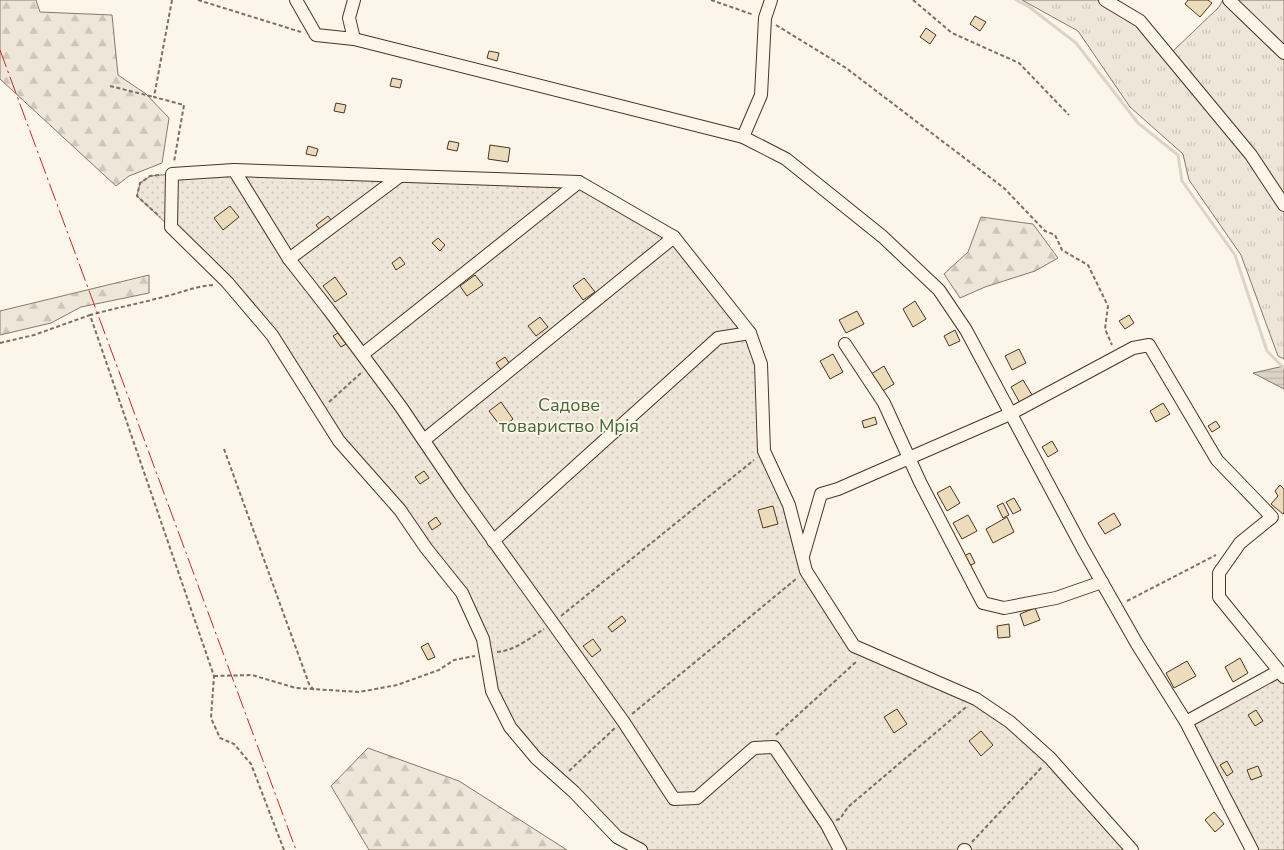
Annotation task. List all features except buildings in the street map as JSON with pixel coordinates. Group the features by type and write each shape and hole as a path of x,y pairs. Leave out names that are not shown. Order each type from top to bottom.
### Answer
{"street":[{"path":"296,0 316,36 354,39 743,138 786,158 883,237 939,290 966,330 1102,582 1186,722 1252,850"},
{"path":"354,0 348,18 354,39"},
{"path":"743,138 761,95 765,18 771,0"},
{"path":"1105,0 1140,21 1251,155 1284,205"},
{"path":"1229,0 1284,53"},
{"path":"234,170 289,259 363,354 493,541 623,721 674,799 697,798 754,748 774,746 827,825 840,850"},
{"path":"641,850 617,837 574,792 536,758 510,727 492,691 483,639 462,593 400,510 339,441 272,335 228,282 170,227 172,174 234,170 579,182 674,237 750,333 761,364 764,451 789,505 806,571 854,646 976,700 1010,722 1050,758 1132,850"},
{"path":"289,259 400,176"},
{"path":"363,354 579,182"},
{"path":"424,440 674,237"},
{"path":"493,541 718,338 750,333"},
{"path":"845,344 884,403 920,482 983,603 1004,608 1056,598 1102,582"},
{"path":"802,557 821,494 838,489 1010,414 1133,348 1149,346 1217,460 1272,516 1240,543 1219,572 1219,597 1281,674 1186,722"}],"path":[{"path":"154,97 172,0"},
{"path":"198,0 316,36"},
{"path":"711,0 765,18 846,68 1004,188 1045,231 1055,235 1062,250 1088,265 1108,306 1105,328 1118,357"},
{"path":"913,0 952,33 1019,63 1069,115"},
{"path":"110,86 184,106 172,174 150,176 140,183 137,196 170,227"},
{"path":"0,343 34,335 90,315 132,303 168,296 201,286 218,285 228,282"},
{"path":"90,315 214,676 211,718 220,738 234,744 251,764 284,850"},
{"path":"320,410 370,365"},
{"path":"224,450 309,684 314,690"},
{"path":"214,676 252,675 296,688 360,692 397,685 438,670 454,660 485,653 502,652 522,644 552,624 764,451"},
{"path":"1116,606 1223,552"},
{"path":"567,773 623,721 806,571"},
{"path":"763,747 867,652"},
{"path":"827,825 840,818 848,807 976,700"},
{"path":"964,850 1050,758"}],"green space":[{"path":"0,0 36,0 40,12 112,15 118,75 146,94 169,118 162,163 129,176 116,186 0,79"},
{"path":"1022,0 1113,0 1171,53 1219,7 1223,0 1284,0 1284,359 1278,356 1241,255 1189,180 1183,154 1130,107 1078,31"},
{"name":"Садове товариство Мрія","path":"172,174 579,182 674,237 750,333 761,364 764,451 806,571 854,646 976,699 1050,758 1132,850 641,850 536,758 492,691 483,639 462,593 339,441 272,335 201,256 137,196 140,183 150,176"},
{"path":"981,217 1033,224 1058,258 1035,271 985,287 960,298 944,274 968,252"},
{"path":"149,275 149,293 81,307 51,323 0,335 0,311"},
{"path":"1279,671 1284,677 1284,850 1252,850 1186,722"},
{"path":"368,748 459,781 567,850 369,850 331,786"}],"shaded area":[{"path":"1284,366 1284,389 1253,373"}],"waterway":[{"path":"1016,0 1028,6 1076,43 1138,123 1178,155 1182,181 1235,255 1267,351 1284,368"}],"power":[{"path":"0,50 296,850"}]}
